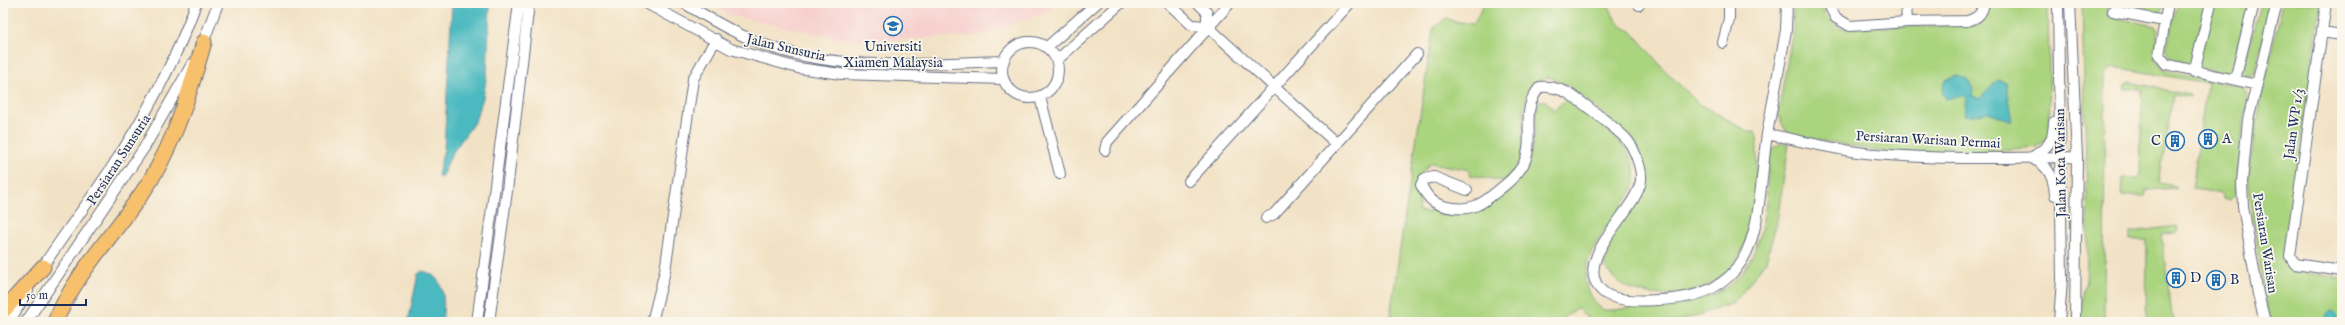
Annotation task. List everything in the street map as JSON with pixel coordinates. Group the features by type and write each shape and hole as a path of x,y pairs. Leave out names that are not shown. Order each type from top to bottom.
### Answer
{"highway":[{"path":"55,322 68,294 79,277 121,224 166,155 183,111 204,42"},
{"path":"3,311 43,267"}],"street":[{"name":"Persiaran Sunsuria","path":"9,322 43,267 109,172 144,113 180,42 196,3"},
{"name":"Persiaran Sunsuria","path":"26,322 144,148 174,100 204,42 218,3"},
{"path":"477,322 519,3"},
{"path":"489,322 507,191 529,3"},
{"path":"639,3 665,15"},
{"name":"Jalan Sunsuria","path":"646,3 665,15 716,39 731,49 798,68 834,73 1003,79"},
{"name":"Jalan Sunsuria","path":"684,3 751,40 774,48 808,56 843,62 893,64 1004,61"},
{"path":"1047,47 1097,3"},
{"path":"1057,60 1121,3"},
{"path":"1168,3 1192,25 1207,26 1337,144"},
{"path":"1198,3 1207,12 1207,26"},
{"path":"1105,150 1107,142 1207,26 1230,3"},
{"path":"1189,181 1350,3"},
{"path":"1723,43 1729,19 1729,3"},
{"path":"1467,190 1434,177 1424,179 1421,185 1427,197 1436,204 1472,208 1484,203 1516,174 1523,164 1528,143 1528,108 1532,96 1540,87 1550,86 1567,92 1628,141 1640,169 1641,180 1638,191 1609,234 1599,251 1594,264 1595,278 1601,290 1612,297 1634,300 1676,300 1716,288 1734,272 1747,254 1754,235 1759,210 1767,134 1786,30 1787,3"},
{"path":"1906,3 1907,22"},
{"path":"1830,6 1836,18 1850,26 1907,22 1967,21 1976,19 1983,10 1984,3"},
{"name":"Jalan Kota Warisan","path":"2058,3 2062,279 2059,322"},
{"name":"Jalan Kota Warisan","path":"2070,3 2077,157 2075,322"},
{"path":"2168,3 2159,55 2166,64 2194,72 2257,85"},
{"path":"2194,72 2211,3"},
{"path":"2235,80 2254,3"},
{"name":"Persiaran Warisan","path":"2265,322 2258,294 2244,214 2242,182 2248,120 2277,3"},
{"name":"Jalan WP 1/3","path":"2326,3 2290,256 2295,264 2342,271"},
{"path":"2113,11 2164,21"},
{"path":"2322,32 2342,35"},
{"path":"652,322 665,271 693,79 716,39"},
{"path":"1022,43 1039,43 1047,47 1057,60 1059,68 1056,82 1048,93 1040,97 1031,99 1018,96 1008,87 1003,79 1004,61 1008,53 1022,43"},
{"path":"1266,218 1274,214 1417,54"},
{"path":"2059,81 2055,98 2053,136 2050,143 2031,158 2042,163 2048,170 2055,183 2057,255 2062,279"},
{"path":"1040,97 1060,174"},
{"name":"Persiaran Warisan Permai","path":"1767,134 1842,150 1876,154 2031,158 2077,157"}],"shaded area":[{"name":"Universiti Xiamen Malaysia","path":"709,3 1058,3 1045,12 979,36 851,41 729,15"}],"green space":[{"path":"1484,3 1608,3 1619,24 1631,31 1662,67 1699,104 1748,131 1755,131 1757,137 1756,183 1749,233 1744,247 1734,263 1721,277 1708,285 1684,293 1657,295 1644,293 1620,283 1606,268 1603,262 1603,256 1645,172 1609,118 1568,86 1550,77 1537,80 1530,89 1524,110 1523,146 1521,157 1517,167 1504,181 1470,175 1470,170 1431,163 1425,169 1420,179 1418,191 1421,192 1418,211 1429,213 1430,208 1459,212 1479,210 1520,178 1527,167 1534,140 1538,101 1546,101 1554,110 1566,99 1606,129 1620,142 1629,156 1635,174 1635,183 1631,192 1604,231 1589,258 1586,272 1586,285 1591,298 1603,310 1686,302 1704,298 1720,291 1733,282 1745,269 1754,252 1761,230 1771,151 1781,143 1789,144 1777,221 1766,261 1734,303 1677,322 1651,322 1635,318 1622,322 1592,322 1577,308 1558,322 1389,322 1433,29 1446,18 1453,21 1474,24"},
{"path":"1793,3 1824,3 1824,14 1839,28 1977,25 1985,18 1990,3 2048,3 2050,133 2046,140 2036,147 1969,153 1882,152 1792,135 1784,128 1778,114 1793,30"},
{"path":"2082,3 2165,3 2160,12 2156,13 2109,4 2107,16 2155,26 2158,30 2154,57 2163,70 2240,86 2246,92 2248,98 2241,141 2236,194 2230,200 2223,198 2220,193 2192,189 2207,83 2113,67 2105,73 2104,322 2080,322 2081,304 2086,280 2088,236"},
{"path":"2178,3 2249,3 2232,70 2209,70 2191,66 2170,58 2166,49"},
{"path":"2260,3 2271,3 2256,70 2254,75 2246,76 2243,72"},
{"path":"2283,3 2321,3 2286,258 2292,271 2342,278 2342,322 2271,322 2266,307 2248,179 2257,115"},
{"path":"2129,82 2190,95 2190,98 2173,95 2159,183 2176,186 2176,188 2146,190 2145,196 2122,196 2123,178 2140,178 2142,90 2125,89 2126,84"},
{"path":"2177,226 2178,232 2161,235 2173,322 2146,322 2147,240 2130,240 2130,232"}],"water":[{"path":"452,3 490,3 487,73 483,98 475,121 451,155 442,176 438,176 444,149"},
{"path":"1956,76 1969,81 1972,87 1973,95 1979,99 1998,80 2006,83 2013,121 1988,112 1969,116 1964,115 1966,98 1962,95 1946,99 1942,92 1946,80"},
{"path":"422,271 436,278 440,284 444,306 442,322 408,322 418,274"},
{"path":"2329,311 2333,311 2337,317 2333,323 2329,323 2325,319 2325,315"}],"place":[{"name":"Universiti Xiamen Malaysia","path":"893,26"},
{"name":"A","path":"2208,139"},
{"name":"C","path":"2175,141"},
{"name":"D","path":"2176,278"},
{"name":"B","path":"2216,280"}]}
